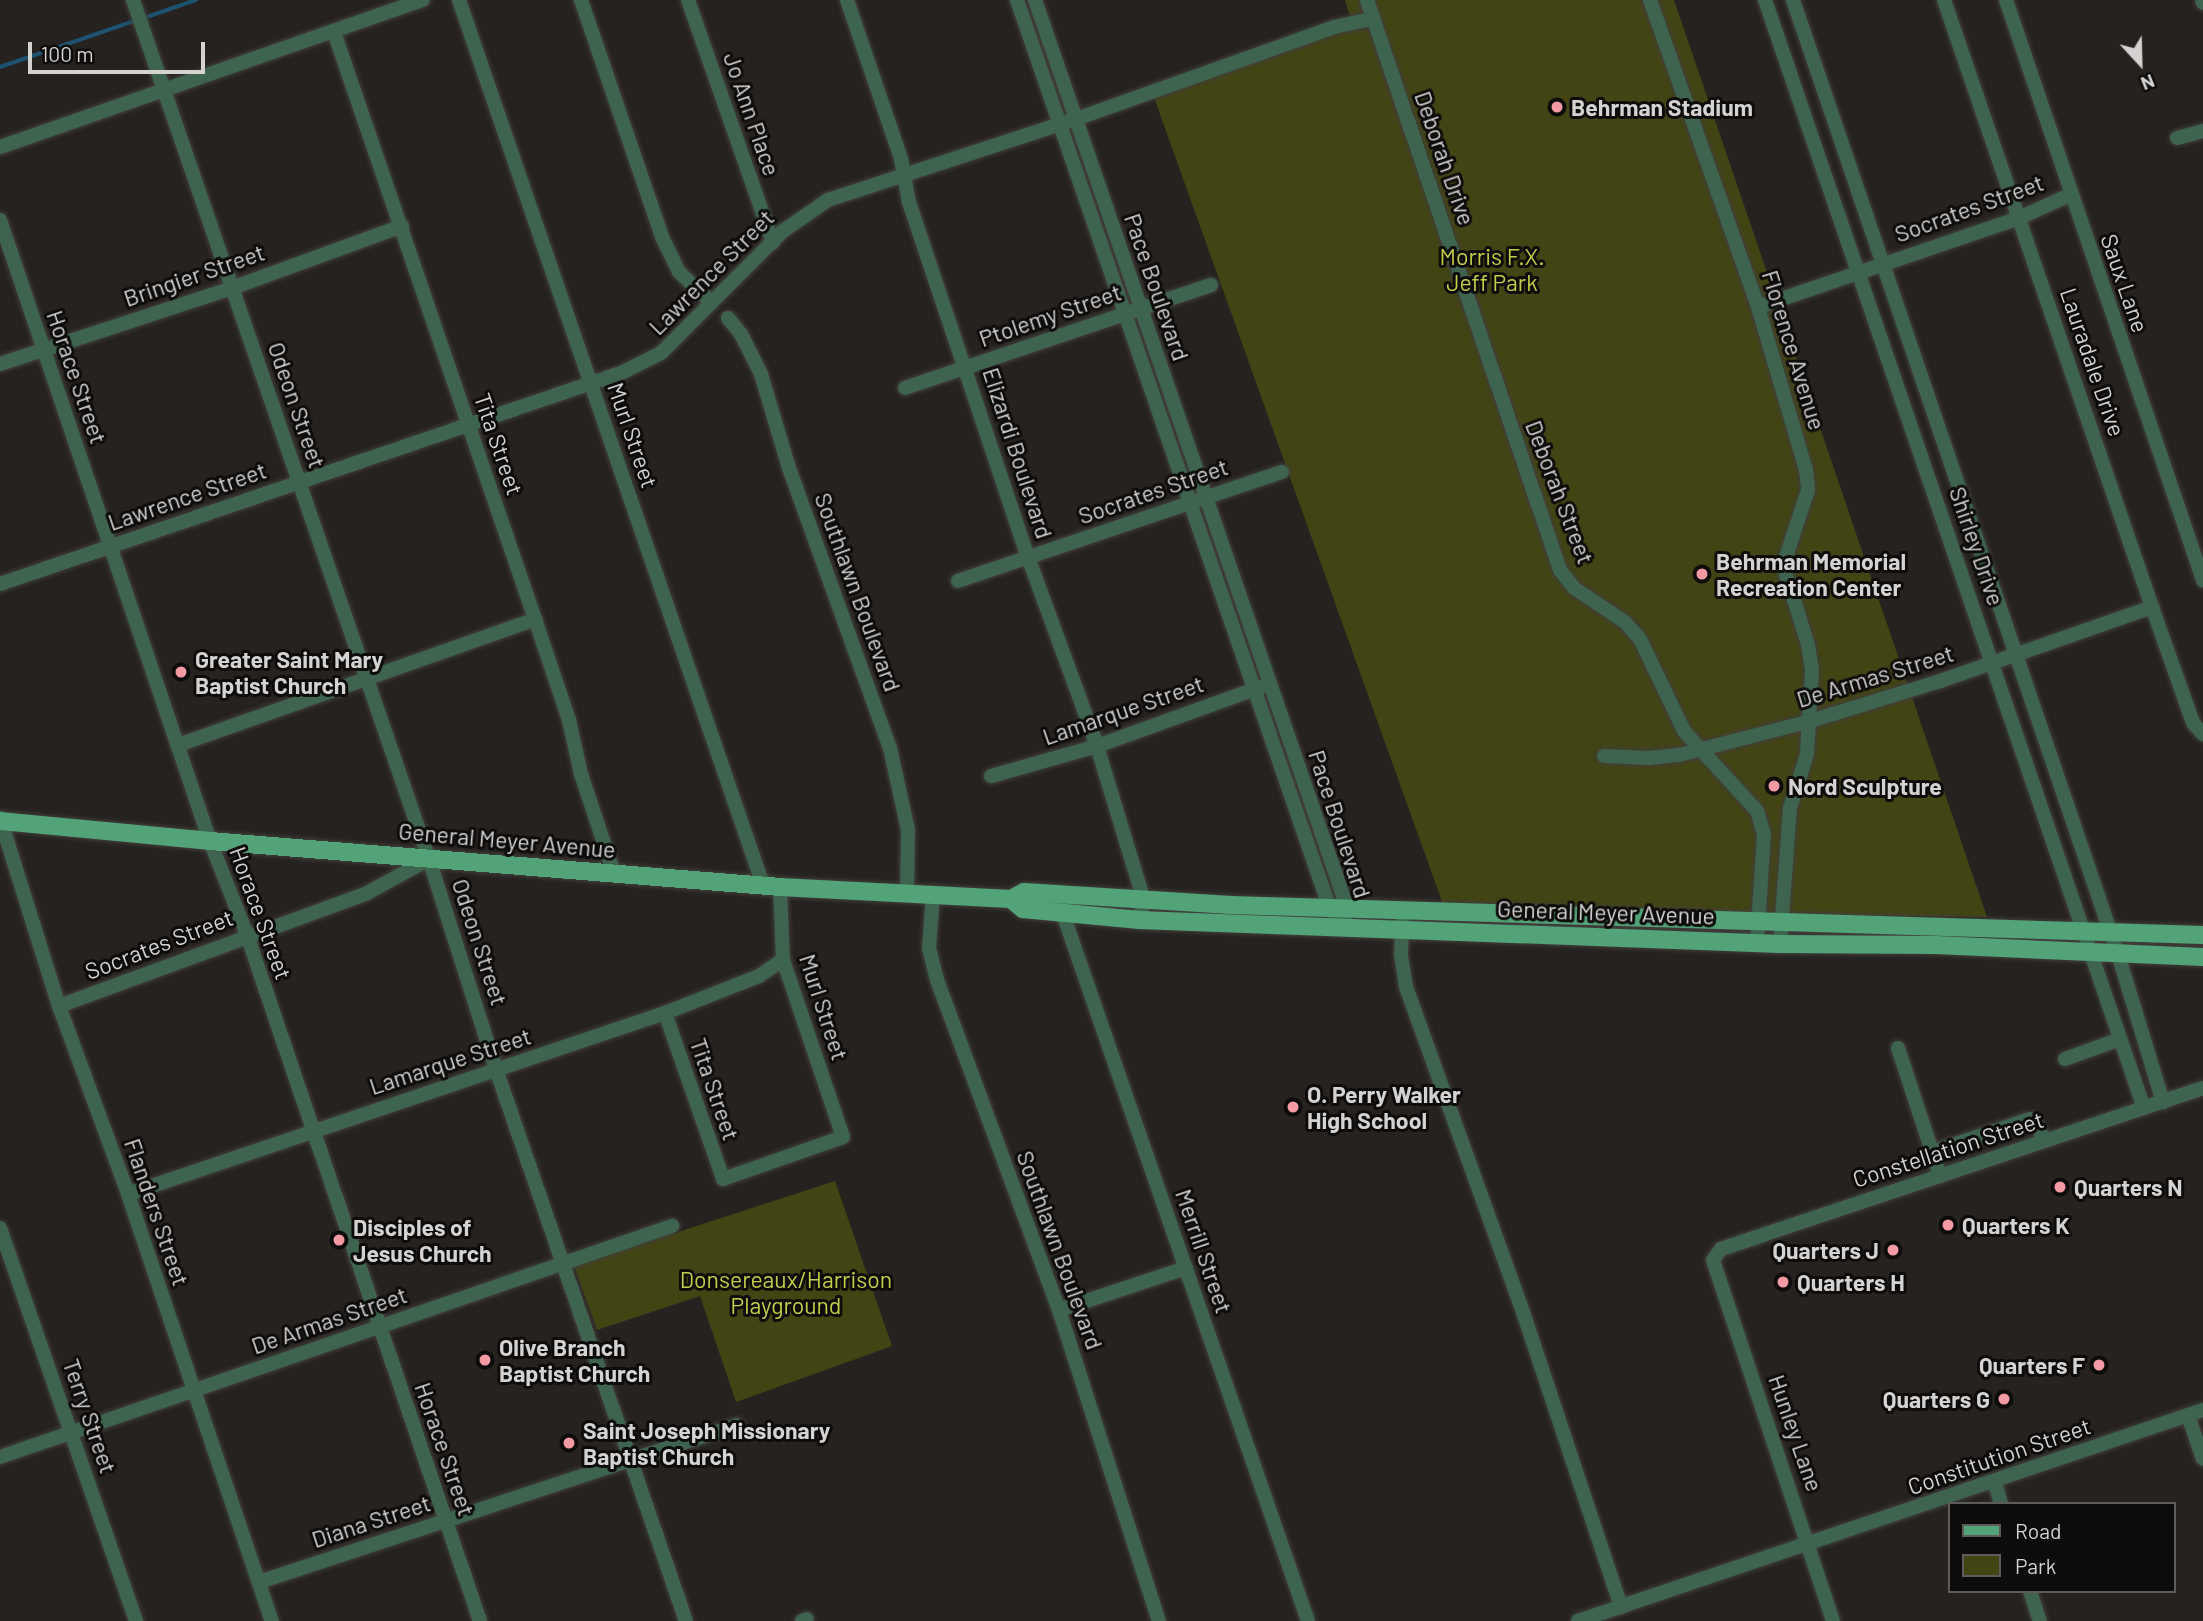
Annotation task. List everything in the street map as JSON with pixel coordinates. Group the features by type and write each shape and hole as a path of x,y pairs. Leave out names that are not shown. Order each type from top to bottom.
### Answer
{"main road":[{"name":"General Meyer Avenue","path":"0,820 210,841 771,886 1011,899 1024,892 1144,901 2203,935"},
{"name":"General Meyer Avenue","path":"1011,899 1023,909 1139,920 1780,944 1936,945 2203,957"}],"street":[{"path":"0,147 423,0"},
{"name":"Murl Street","path":"459,0 591,382 771,886 783,960 843,1137 723,1179"},
{"path":"581,0 662,237 678,272 712,303"},
{"name":"Jo Ann Place","path":"688,0 773,243"},
{"name":"Elizardi Boulevard","path":"847,0 901,159 902,175 1028,557 1097,746 1144,901"},
{"name":"Pace Boulevard","path":"1017,0 1253,690 1338,907"},
{"name":"Pace Boulevard","path":"1035,0 1269,684 1344,929"},
{"path":"1367,0 1373,19"},
{"name":"Florence Avenue","path":"1650,0 1758,307 1806,470 1808,490 1786,557 1785,571 1808,645 1811,671 1807,754 1790,808 1780,944"},
{"name":"Shirley Drive","path":"1765,0 1993,662 2081,931 2144,1108"},
{"name":"Shirley Drive","path":"1793,0 2111,932 2163,1102"},
{"name":"Lauradale Drive","path":"1944,0 2152,607 2193,723 2203,734"},
{"name":"Saux Lane","path":"2006,0 2070,195 2203,580"},
{"name":"Odeon Street","path":"135,4 429,859 496,1069 686,1621"},
{"name":"Lawrence Street","path":"0,584 621,373 661,353 800,216 828,200 1060,125 1334,27 1373,19"},
{"name":"Deborah Drive","path":"1373,19 1491,366"},
{"name":"Tita Street","path":"334,32 569,720 581,774 614,873"},
{"path":"2178,138 2203,131"},
{"name":"Socrates Street","path":"1859,272 2019,218 2070,195"},
{"name":"Horace Street","path":"0,220 210,841 247,935 480,1621"},
{"name":"Bringier Street","path":"0,364 232,288 402,226"},
{"path":"1758,307 1859,272"},
{"name":"Ptolemy Street","path":"905,388 1211,285"},
{"name":"Southlawn Boulevard","path":"728,318 741,334 761,374 789,468 890,748 909,837 907,893"},
{"name":"Deborah Street","path":"1491,366 1560,570 1574,588 1625,622 1640,639 1673,713 1684,731 1757,811 1764,834 1757,942"},
{"name":"Socrates Street","path":"958,581 1283,472"},
{"name":"De Armas Street","path":"1604,756 1649,758 1702,750 1807,722 2152,607"},
{"path":"178,745 535,618"},
{"name":"Lamarque Street","path":"991,776 1097,746 1269,684"},
{"name":"Flanders Street","path":"0,820 59,1006 128,1194 272,1621"},
{"name":"Socrates Street","path":"59,1006 367,892 429,859"},
{"name":"Southlawn Boulevard","path":"933,894 929,948 937,980 1059,1310 1159,1621"},
{"name":"Merrill Street","path":"1066,895 1063,914 1308,1621"},
{"path":"1139,920 1144,901"},
{"path":"1403,909 1400,930 1402,973 1406,987 1524,1315 1621,1606"},
{"name":"Lamarque Street","path":"128,1194 665,1013 760,976 783,960"},
{"name":"Tita Street","path":"665,1013 723,1179"},
{"path":"2065,1059 2120,1039"},
{"path":"1898,1048 1940,1176"},
{"name":"Constellation Street","path":"1713,1260 1721,1248 2203,1088"},
{"path":"1932,1152 2030,1119 2037,1125 2044,1141"},
{"name":"De Armas Street","path":"0,1457 672,1226"},
{"name":"Terry Street","path":"0,1227 136,1621"},
{"name":"Hunley Lane","path":"1713,1260 1833,1621"},
{"path":"1059,1310 1186,1268"},
{"name":"Constitution Street","path":"1578,1621 1995,1483 2203,1410"},
{"path":"2188,1415 2203,1459"},
{"name":"Diana Street","path":"259,1582 737,1424"},
{"path":"1995,1483 2000,1502"},
{"path":"2031,1593 2040,1621"}],"green space":[{"name":"Morris F.X. Jeff Park","path":"1345,0 1674,0 1987,917 1445,910 1152,92 1352,23"},
{"name":"Donsereaux/Harrison Playground","path":"835,1181 892,1346 736,1402 700,1296 597,1330 574,1266"}],"waterway":[{"path":"144,18 196,0"},
{"path":"0,67 137,20"}],"place":[{"name":"Behrman Stadium","path":"1557,107"},
{"name":"Behrman Memorial Recreation Center","path":"1702,574"},
{"name":"Greater Saint Mary Baptist Church","path":"181,672"},
{"name":"Nord Sculpture","path":"1774,786"},
{"name":"O. Perry Walker High School","path":"1293,1107"},
{"name":"Quarters N","path":"2060,1187"},
{"name":"Quarters K","path":"1948,1225"},
{"name":"Disciples of Jesus Church","path":"339,1240"},
{"name":"Quarters J","path":"1893,1250"},
{"name":"Quarters H","path":"1783,1282"},
{"name":"Olive Branch Baptist Church","path":"485,1360"},
{"name":"Quarters F","path":"2099,1365"},
{"name":"Quarters G","path":"2004,1399"},
{"name":"Saint Joseph Missionary Baptist Church","path":"569,1443"}]}
